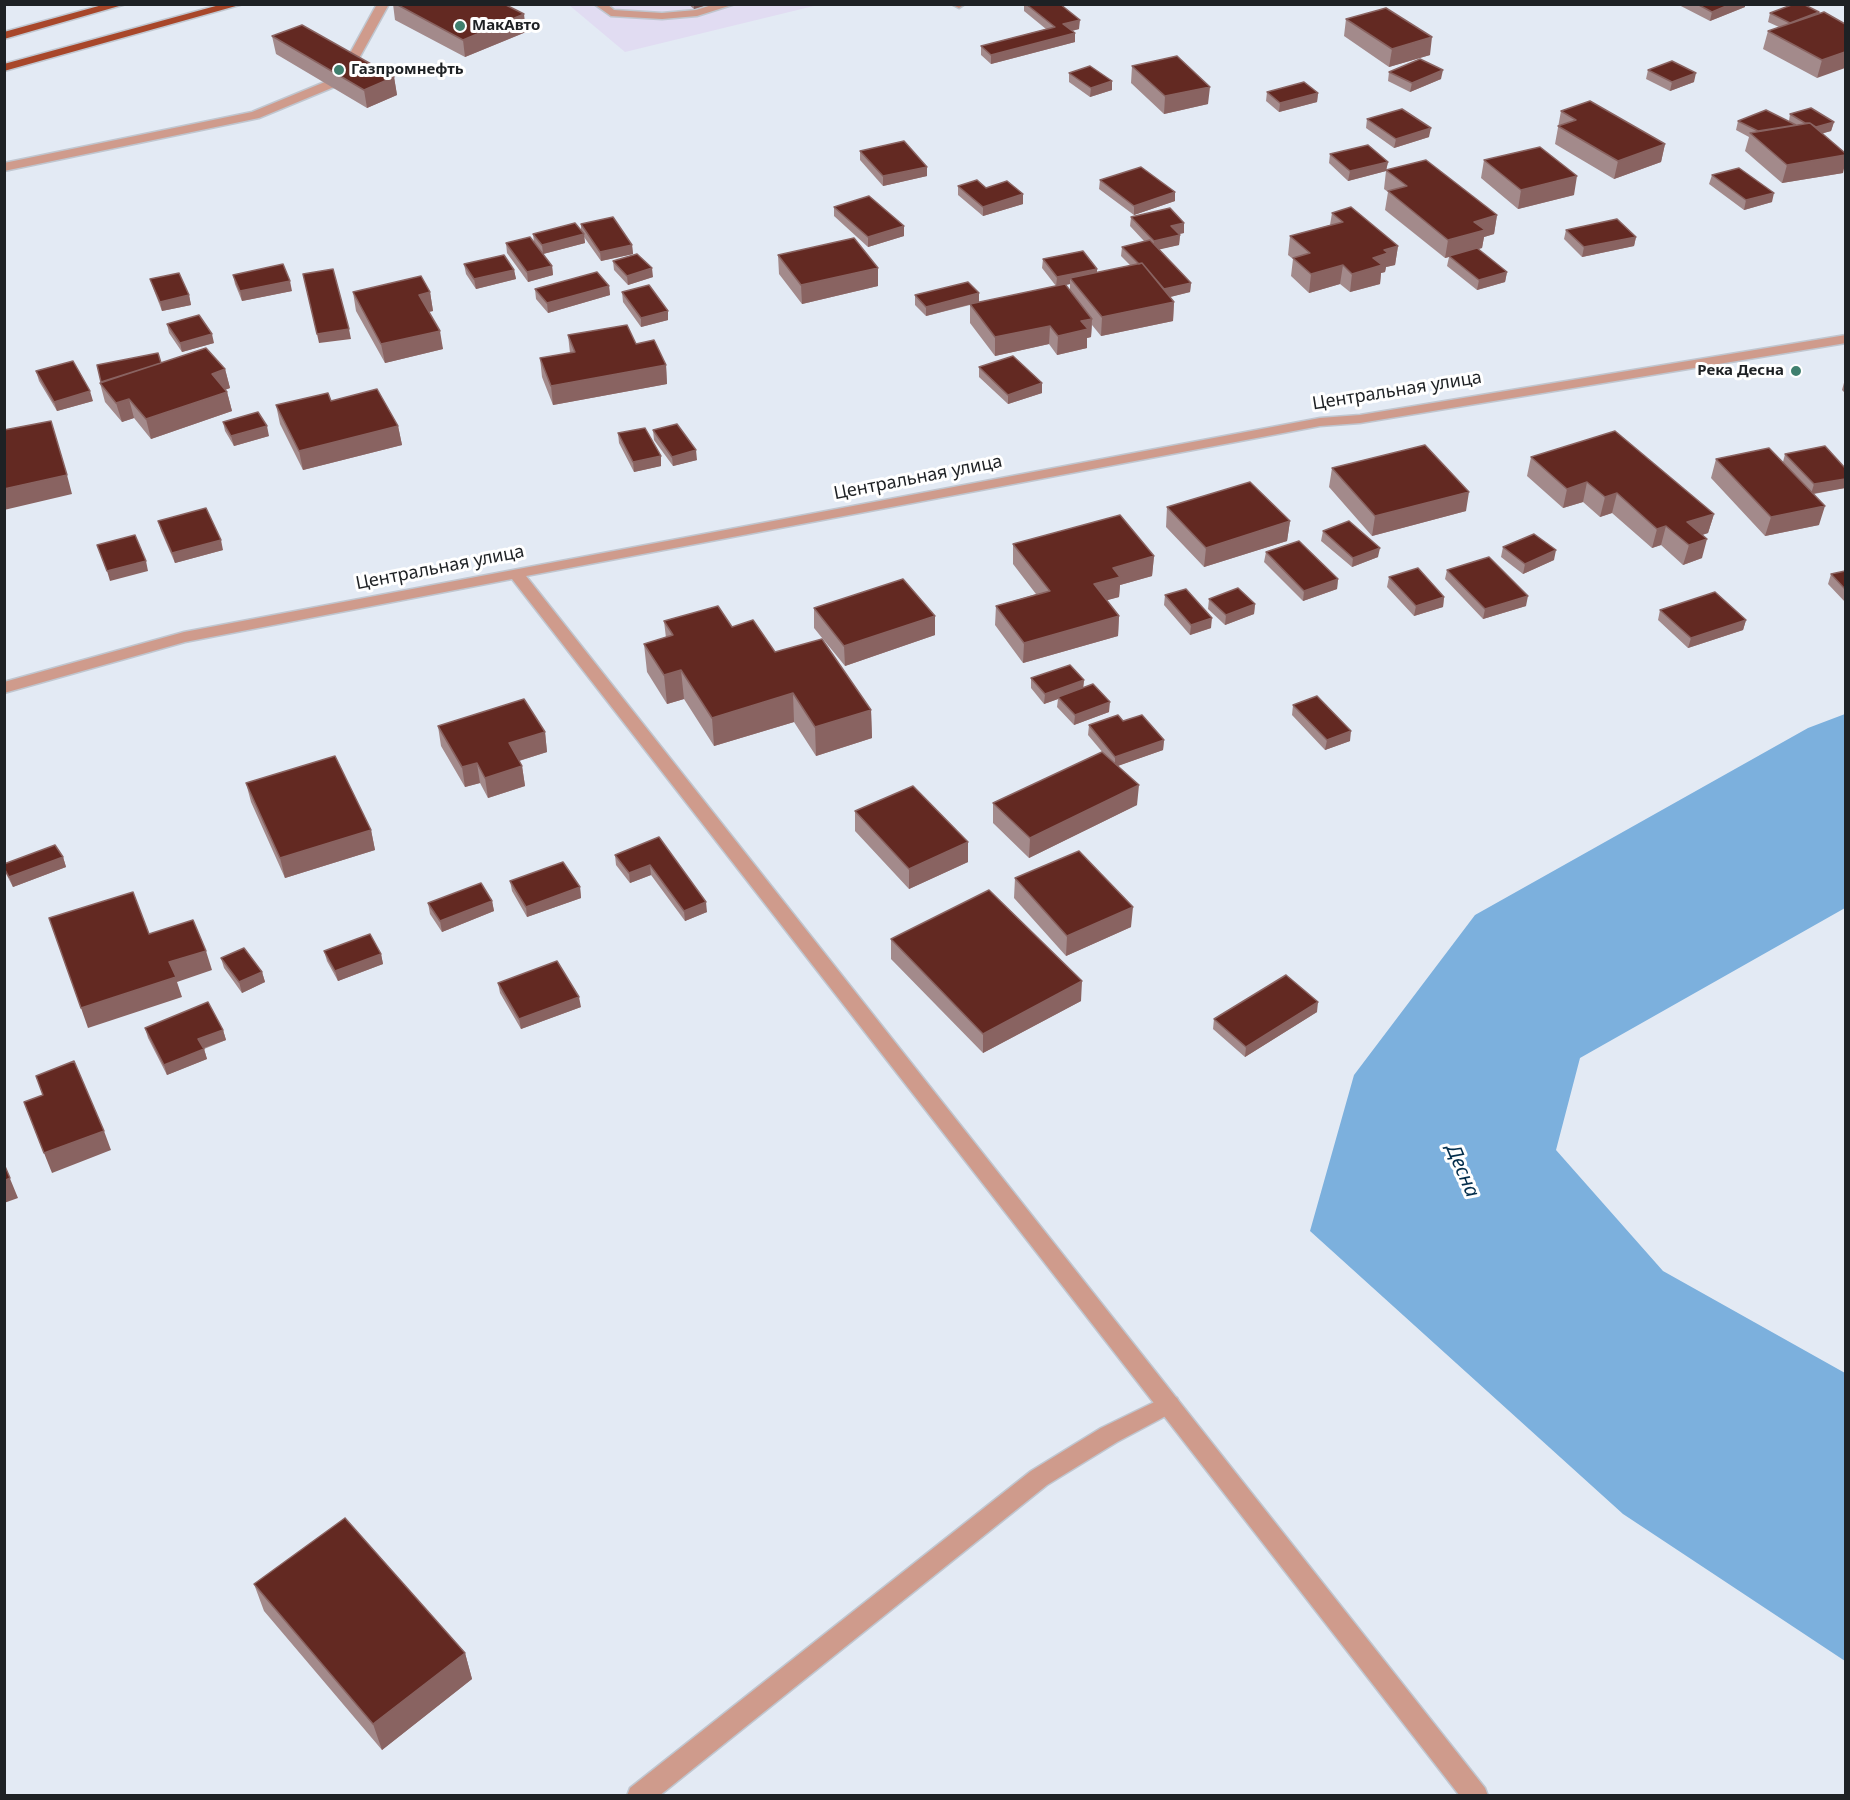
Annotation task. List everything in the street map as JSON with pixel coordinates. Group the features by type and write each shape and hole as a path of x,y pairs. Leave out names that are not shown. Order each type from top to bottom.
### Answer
{"highway":[{"path":"4,36 121,4"},
{"path":"4,69 238,4"}],"street":[{"path":"4,167 255,115 342,79 383,4"},
{"path":"599,4 611,13 662,16 697,13 730,4"},
{"name":"Центральная улица","path":"4,688 184,637 516,573 1320,422 1360,418 1845,339"},
{"path":"516,573 1476,1796"},
{"path":"639,1796 1039,1478 1109,1435 1169,1404"}],"shaded area":[{"path":"569,5 818,5 625,52"}],"water":[{"name":"Десна","path":"1845,714 1845,908 1580,1058 1556,1150 1663,1271 1845,1373 1845,1661 1623,1514 1310,1231 1354,1075 1475,915 1808,728"}],"building":[{"path":"396,4 504,4 524,14 463,40"},
{"path":"1026,4 1060,4 1080,20 1063,24 1075,33 991,55 981,46 1055,27"},
{"path":"1697,4 1731,4 1712,12"},
{"path":"1794,4 1803,4 1819,12 1790,23 1770,13"},
{"path":"1386,8 1432,37 1392,49 1346,19"},
{"path":"1824,12 1845,24 1845,52 1822,60 1768,31"},
{"path":"302,25 394,77 364,90 272,36"},
{"path":"1177,56 1210,87 1165,96 1132,66"},
{"path":"1420,59 1443,70 1412,83 1389,72"},
{"path":"1672,61 1696,73 1672,82 1648,70"},
{"path":"1090,66 1112,81 1091,88 1069,73"},
{"path":"1304,82 1318,93 1280,103 1267,92"},
{"path":"1590,101 1665,144 1618,161 1558,126 1576,120 1561,111"},
{"path":"1811,108 1834,122 1816,127 1790,114"},
{"path":"1402,109 1431,128 1396,139 1367,119"},
{"path":"1766,110 1796,125 1758,131 1738,121"},
{"path":"1810,123 1845,155 1787,165 1750,133"},
{"path":"904,141 927,167 883,176 860,151"},
{"path":"1368,145 1388,162 1350,171 1330,154"},
{"path":"1540,147 1577,176 1521,190 1484,160"},
{"path":"1426,160 1497,215 1474,222 1485,230 1448,240 1388,191 1407,186 1386,170"},
{"path":"1141,167 1175,192 1134,206 1100,180"},
{"path":"1739,168 1774,193 1746,200 1712,175"},
{"path":"977,180 986,188 1007,181 1023,194 983,207 958,186"},
{"path":"869,196 904,226 868,237 834,207"},
{"path":"1351,207 1398,246 1384,250 1388,253 1373,258 1382,265 1352,274 1343,265 1311,274 1293,258 1310,253 1290,236 1343,222 1332,213"},
{"path":"1170,208 1184,223 1171,226 1180,235 1154,241 1131,217"},
{"path":"613,217 632,245 600,252 581,224"},
{"path":"1617,219 1636,237 1584,247 1566,230"},
{"path":"575,223 584,234 542,245 533,234"},
{"path":"530,237 552,266 527,272 506,243"},
{"path":"854,238 878,268 801,285 778,255"},
{"path":"1150,240 1191,283 1164,289 1142,263 1139,264 1122,247"},
{"path":"1477,248 1507,272 1479,280 1449,256"},
{"path":"1083,251 1097,269 1057,277 1043,259"},
{"path":"637,254 652,268 627,276 613,261"},
{"path":"504,255 514,270 474,279 464,264"},
{"path":"1142,263 1174,302 1102,317 1070,278"},
{"path":"283,264 290,281 240,291 233,275"},
{"path":"333,269 349,329 317,334 303,274"},
{"path":"597,272 609,286 547,303 535,289"},
{"path":"179,273 189,295 160,302 150,279"},
{"path":"421,276 430,292 419,295 440,331 381,344 353,292"},
{"path":"968,282 979,293 926,307 915,295"},
{"path":"1065,284 1092,319 1081,321 1088,329 1058,336 1050,326 995,337 970,304"},
{"path":"649,285 668,311 641,318 622,292"},
{"path":"199,315 212,334 180,343 167,324"},
{"path":"627,325 636,344 654,340 666,365 551,386 540,358 575,352 568,335"},
{"path":"206,348 225,369 212,374 227,392 146,419 129,399 116,403 100,383"},
{"path":"158,353 161,363 101,382 97,365"},
{"path":"1013,356 1042,383 1008,395 979,367"},
{"path":"73,361 90,391 54,402 36,371"},
{"path":"377,389 398,426 299,451 276,405 328,393 331,401"},
{"path":"258,412 267,426 231,436 223,422"},
{"path":"51,421 67,475 4,489 4,430"},
{"path":"677,424 696,450 672,457 653,430"},
{"path":"645,428 661,456 633,462 618,433"},
{"path":"1615,431 1714,514 1687,522 1707,539 1689,545 1666,526 1657,529 1617,493 1605,497 1587,482 1567,489 1531,457"},
{"path":"1425,445 1469,492 1375,516 1332,468"},
{"path":"1825,446 1845,468 1845,479 1814,484 1785,454"},
{"path":"1769,448 1825,506 1771,517 1716,459"},
{"path":"1250,482 1290,521 1206,548 1167,507"},
{"path":"206,508 221,540 172,553 158,521"},
{"path":"1120,515 1154,556 1113,568 1120,577 1094,584 1119,616 1024,643 996,606 1050,591 1013,544"},
{"path":"1349,521 1380,548 1353,558 1323,531"},
{"path":"1534,534 1556,550 1525,564 1503,547"},
{"path":"135,535 146,561 107,571 97,545"},
{"path":"1299,541 1338,579 1304,591 1266,552"},
{"path":"1489,557 1528,596 1485,609 1447,570"},
{"path":"1418,568 1444,597 1416,606 1389,577"},
{"path":"1845,571 1845,589 1831,574"},
{"path":"903,579 935,616 844,646 814,608"},
{"path":"1238,588 1255,604 1226,615 1209,599"},
{"path":"1186,589 1212,618 1191,625 1165,595"},
{"path":"1715,592 1746,620 1691,638 1660,610"},
{"path":"718,606 732,627 753,620 775,652 822,639 871,710 815,727 793,693 712,718 681,670 664,675 644,644 673,635 664,621"},
{"path":"1070,665 1084,680 1045,694 1031,678"},
{"path":"1093,684 1110,702 1075,715 1058,697"},
{"path":"1317,696 1351,731 1327,740 1293,705"},
{"path":"524,699 545,732 509,743 522,766 485,778 477,763 462,767 438,726"},
{"path":"1118,715 1123,721 1142,715 1164,740 1115,757 1089,725"},
{"path":"1102,752 1139,785 1030,838 993,803"},
{"path":"335,756 371,830 280,858 246,783"},
{"path":"913,786 968,842 909,869 855,811"},
{"path":"659,837 706,902 684,911 650,865 629,873 615,855"},
{"path":"55,845 63,857 9,877 4,864"},
{"path":"1079,851 1133,907 1067,936 1015,878"},
{"path":"563,862 580,887 526,907 510,881"},
{"path":"481,883 492,901 440,921 428,903"},
{"path":"989,890 1082,981 983,1034 891,939"},
{"path":"133,892 149,934 193,920 206,951 169,962 176,977 81,1008 49,918"},
{"path":"370,934 381,954 335,971 324,951"},
{"path":"244,948 262,972 239,982 221,958"},
{"path":"557,961 579,997 519,1019 498,983"},
{"path":"1286,975 1318,1002 1246,1047 1214,1019"},
{"path":"208,1002 223,1030 198,1039 204,1049 164,1065 145,1028"},
{"path":"74,1061 104,1131 44,1153 24,1102 43,1095 36,1076"},
{"path":"4,1164 10,1178 4,1181"},
{"path":"345,1518 465,1653 373,1724 254,1584"}],"place":[{"name":"МакАвто","path":"460,26"},
{"name":"Газпромнефть","path":"339,70"},
{"name":"Река Десна","path":"1796,371"}]}
